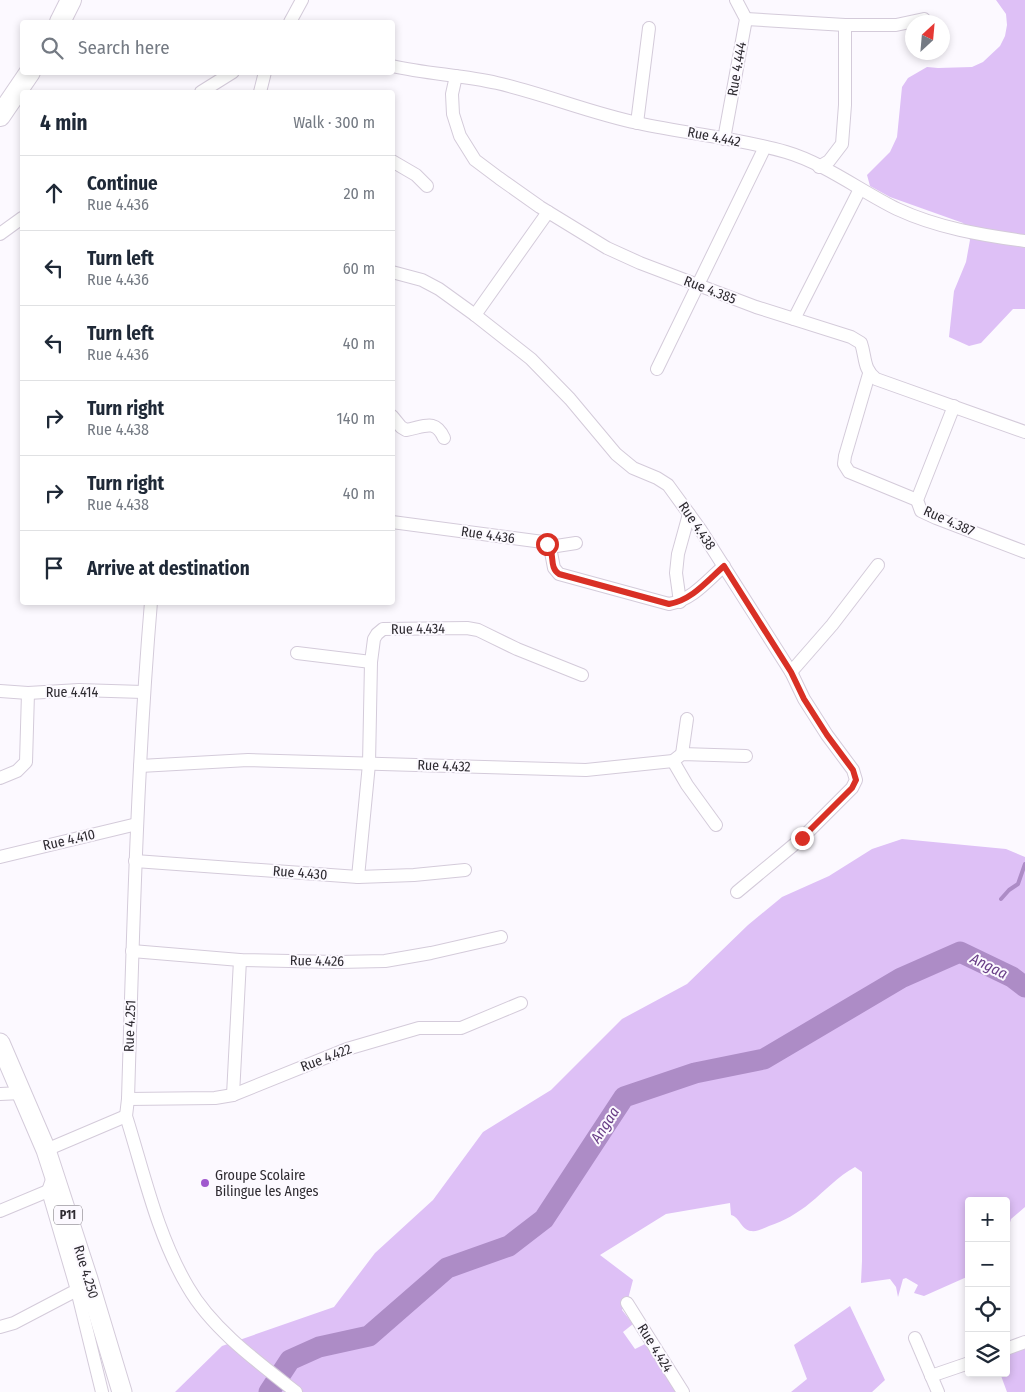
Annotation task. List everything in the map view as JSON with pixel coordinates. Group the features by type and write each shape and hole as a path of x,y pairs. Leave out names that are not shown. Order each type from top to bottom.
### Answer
{"highway":[{"path":"61,20 71,0"},
{"path":"0,116 28,75"}],"main road":[{"name":"Rue 4.250","path":"0,1042 46,1150 51,1183 88,1279 122,1392"}],"street":[{"path":"291,20 302,0"},
{"path":"736,0 746,19 845,25 896,25 905,23"},
{"name":"Rue 4.444","path":"724,140 746,19"},
{"path":"819,167 829,161 842,144 845,106 845,25"},
{"path":"637,123 649,28"},
{"name":"Rue 4.442","path":"395,67 497,83 637,123 788,153 899,209 938,224 958,230 1025,241"},
{"path":"204,90 227,75"},
{"path":"260,90 263,75"},
{"name":"Rue 4.385","path":"456,76 452,94 453,114 460,136 475,160 499,178 548,212 607,248 697,286 851,337 861,343 869,374"},
{"path":"657,369 765,147"},
{"path":"395,163 416,174 427,186"},
{"path":"794,319 860,189"},
{"path":"475,315 548,212"},
{"path":"0,234 20,219"},
{"name":"Rue 4.438","path":"395,273 422,280 439,289 532,359 570,399 616,454 633,468 668,485 724,566 791,672 804,699 827,735 853,770 856,780 852,788 802,838 737,892"},
{"path":"917,500 849,472 846,468 845,456 869,374 876,379 1025,432"},
{"name":"Rue 4.387","path":"954,406 917,500 921,511 1025,552"},
{"path":"395,420 400,428 406,430 429,425 436,426 440,428 444,438"},
{"path":"680,602 676,573 678,554 689,514"},
{"name":"Rue 4.436","path":"395,522 543,542 550,547"},
{"path":"576,543 550,547 554,568 559,574 669,604 680,602 691,595 724,566"},
{"path":"791,672 832,625 878,566"},
{"name":"Rue 4.251","path":"151,605 143,692 126,1116 159,1223 188,1288 224,1332 243,1351 296,1392"},
{"name":"Rue 4.434","path":"358,877 369,764 371,662 374,639 383,629 467,628 478,630 517,649 582,675"},
{"path":"297,653 371,662"},
{"name":"Rue 4.414","path":"0,691 28,693 79,690 143,692"},
{"path":"0,778 17,771 26,762 28,693"},
{"path":"687,719 678,758 687,785 716,824"},
{"name":"Rue 4.432","path":"140,766 248,760 586,770 678,758 746,756"},
{"name":"Rue 4.410","path":"0,857 137,824"},
{"name":"Rue 4.430","path":"135,861 358,877 414,876 464,870"},
{"name":"Rue 4.426","path":"132,951 240,960 385,961 431,954 501,937"},
{"path":"233,1094 240,960"},
{"name":"Rue 4.422","path":"128,1099 215,1098 233,1094 347,1049 419,1028 461,1028 521,1003"},
{"path":"0,1094 22,1093"},
{"path":"46,1150 126,1116"},
{"path":"0,1211 51,1183 102,1392"},
{"path":"0,1327 14,1323 77,1290"},
{"name":"Rue 4.424","path":"627,1303 683,1392"},
{"path":"914,1338 938,1392"},
{"path":"1010,1348 1025,1342"},
{"path":"931,1376 965,1363"}],"shaded area":[{"path":"996,0 1025,0 1025,309 1013,309 981,343 969,346 949,337 954,291 966,262 970,240 963,223 890,197 870,186 867,175 890,152 897,137 902,87 908,78 927,67 972,67 983,62 1000,46 1005,36 1007,25 1006,14"},
{"path":"902,839 1006,849 1025,857 1025,1207 1011,1219 1010,1222 1010,1197 965,1197 965,1278 924,1296 914,1293 918,1285 906,1278 903,1279 898,1297 896,1287 890,1279 861,1283 862,1172 855,1167 837,1179 801,1210 760,1230 751,1231 745,1228 737,1218 731,1215 730,1203 666,1214 600,1255 633,1280 628,1299 622,1310 633,1324 623,1332 635,1349 645,1344 676,1392 175,1392 222,1346 334,1307 375,1253 433,1200 483,1132 551,1090 622,1019 687,984 748,925 782,897 829,876 872,849"},
{"path":"850,1306 885,1380 872,1392 791,1392 807,1379 794,1345"},
{"path":"1025,1348 1025,1392 1007,1392 1001,1377 1010,1377 1010,1353"}],"waterway":[{"path":"1001,899 1018,884 1025,864"},
{"name":"Angaa","path":"269,1392 290,1360 319,1347 369,1336 447,1268 509,1246 544,1219 624,1097 695,1073 764,1059 901,978 960,952 1012,977 1025,987"}],"place":[{"name":"Groupe Scolaire Bilingue les Anges","path":"205,1183"}],"route":[{"path":"547,544 550,547 554,568 559,574 669,604 680,602 691,595 724,566 746,604 791,672 804,699 827,735 853,770 856,780 852,788 802,838"}]}
